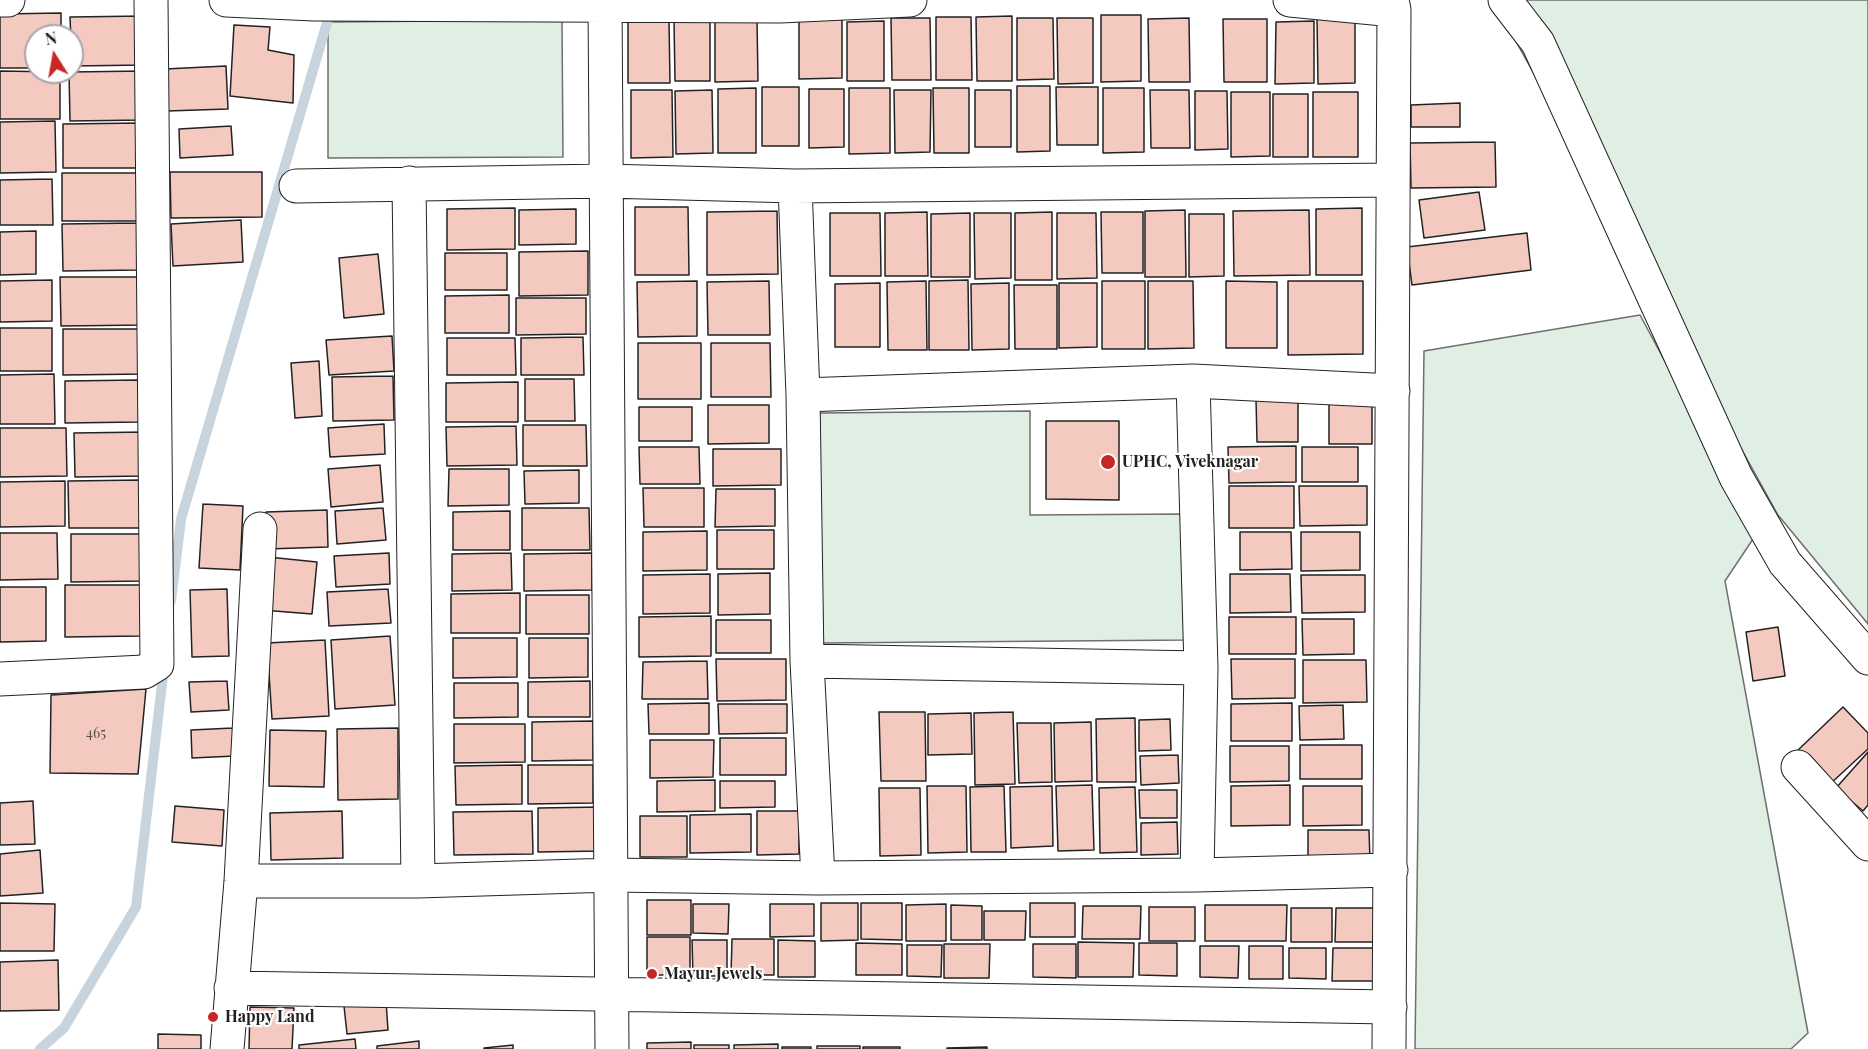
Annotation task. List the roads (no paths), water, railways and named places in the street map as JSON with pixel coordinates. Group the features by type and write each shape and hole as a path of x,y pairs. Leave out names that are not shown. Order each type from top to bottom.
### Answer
{"street":[{"path":"0,0 8,0"},
{"path":"0,679 144,672 156,664 151,0"},
{"path":"226,0 314,4 780,3 910,0"},
{"path":"1290,0 1393,5 1389,1049"},
{"path":"1505,0 1538,43 1736,477 1785,563 1868,658"},
{"path":"605,3 612,1049"},
{"path":"296,186 606,181 795,186 1393,180"},
{"path":"409,183 418,881"},
{"path":"795,186 803,394 807,661 818,878"},
{"path":"803,394 1193,381 1393,391"},
{"path":"1193,381 1201,668 1197,874"},
{"path":"227,1049 241,881 260,529"},
{"path":"807,661 1201,668"},
{"path":"1798,767 1868,844"},
{"path":"241,881 418,881 612,875 818,878 1391,870"},
{"path":"231,988 1390,1007"}],"waterway":[{"path":"171,601 181,519 331,9"},
{"path":"40,1049 64,1028 136,907 164,667"}],"place":[{"name":"UPHC, Viveknagar","path":"1108,462"},
{"name":"Mayur Jewels","path":"652,974"},
{"name":"Happy Land","path":"213,1017"}]}
